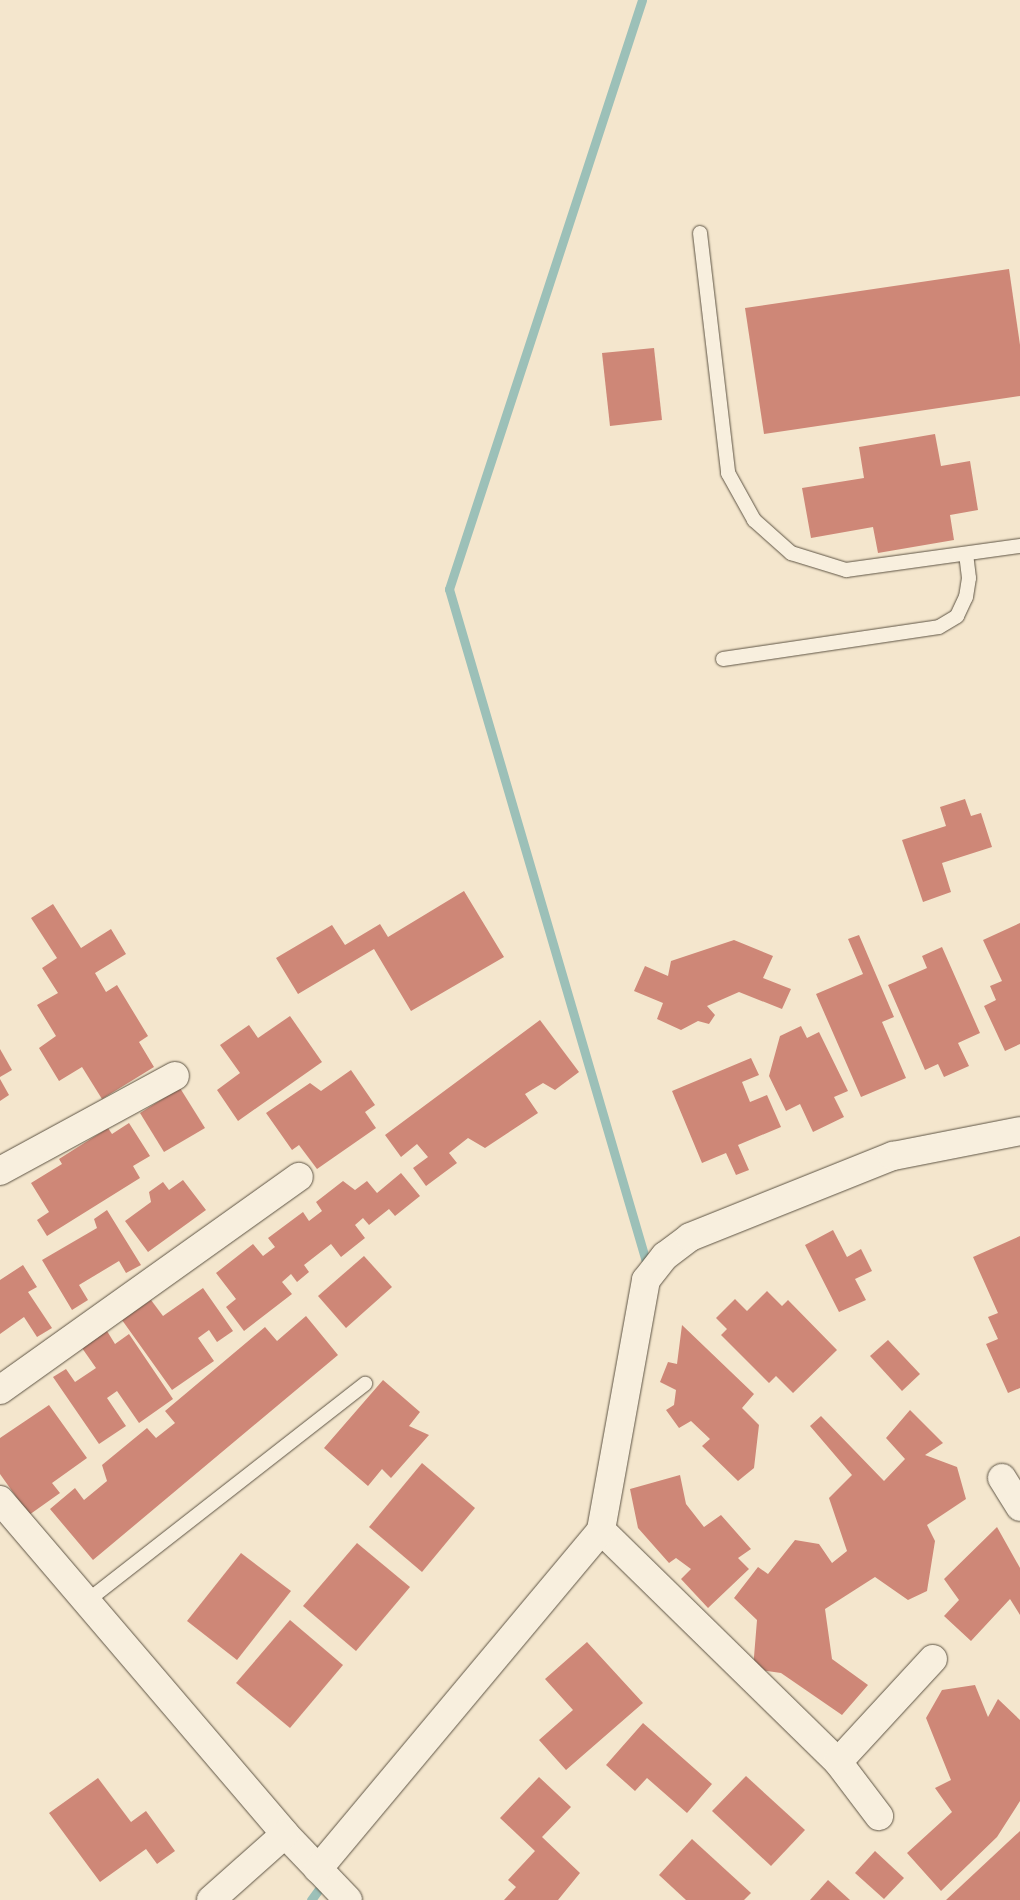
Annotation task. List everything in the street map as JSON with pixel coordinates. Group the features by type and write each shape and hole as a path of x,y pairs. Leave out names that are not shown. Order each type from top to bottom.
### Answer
{"street":[{"path":"0,1171 175,1076"},
{"path":"0,1500 285,1834 331,1882 410,1758 601,1530 646,1280 665,1256 690,1237 893,1156 1020,1131"},
{"path":"0,1390 299,1177"},
{"path":"1002,1478 1020,1507"},
{"path":"601,1530 838,1762 879,1816"},
{"path":"838,1762 933,1659"},
{"path":"212,1900 285,1834"}],"lane":[{"path":"700,232 728,473 754,520 790,553 846,570 966,555 1020,546"},
{"path":"723,659 939,626 957,616 966,597 966,555"},
{"path":"87,1601 365,1384"}],"building":[{"path":"1009,269 1020,345 1020,396 764,434 745,308"},
{"path":"654,348 662,420 610,426 602,353"},
{"path":"935,434 941,466 970,461 978,510 950,515 954,540 878,553 873,527 811,538 802,488 864,478 859,447"},
{"path":"965,799 971,816 981,813 992,847 942,863 951,892 923,902 902,840 946,826 940,807"},
{"path":"464,891 504,957 411,1011 374,949 298,994 276,958 332,925 345,945 380,924 388,937"},
{"path":"53,904 81,948 111,929 126,954 95,973 106,992 117,985 148,1036 139,1042 154,1067 102,1099 82,1067 59,1081 39,1048 56,1036 37,1005 58,993 42,968 57,958 31,918"},
{"path":"1020,923 1020,1044 1005,1051 984,1006 996,1000 990,986 1002,981 983,940"},
{"path":"859,935 894,1017 882,1022 906,1078 861,1097 816,994 863,974 848,939"},
{"path":"734,940 773,956 763,978 791,989 782,1009 739,992 707,1006 715,1015 709,1024 698,1021 681,1030 657,1019 663,1003 634,991 645,966 668,976 671,961"},
{"path":"942,947 980,1033 958,1043 969,1066 944,1077 938,1064 925,1070 888,985 927,968 922,956"},
{"path":"290,1016 322,1062 238,1121 217,1090 240,1073 220,1045 249,1025 258,1038"},
{"path":"540,1020 579,1072 555,1090 543,1083 525,1094 538,1113 485,1148 468,1138 449,1153 457,1163 426,1186 413,1168 428,1157 417,1144 401,1157 385,1135"},
{"path":"801,1026 807,1038 819,1032 848,1091 834,1097 844,1117 813,1132 800,1104 786,1111 769,1076 780,1036"},
{"path":"0,1049 12,1070 0,1077"},
{"path":"751,1058 759,1075 742,1082 750,1102 767,1095 781,1127 738,1145 749,1170 736,1175 726,1153 702,1163 672,1091"},
{"path":"351,1070 375,1105 365,1112 376,1128 317,1169 299,1145 292,1150 266,1113 310,1083 321,1091"},
{"path":"0,1079 9,1095 0,1101"},
{"path":"180,1088 205,1128 164,1152 140,1113"},
{"path":"129,1123 150,1156 133,1166 140,1178 47,1236 37,1220 49,1212 31,1183 62,1164 59,1159 108,1128 112,1134"},
{"path":"401,1173 420,1196 395,1216 389,1209 369,1225 363,1218 355,1225 365,1238 341,1257 331,1244 304,1265 309,1272 297,1282 291,1274 282,1282 292,1294 244,1331 226,1307 236,1299 216,1273 253,1244 263,1256 275,1247 268,1238 303,1212 309,1221 322,1211 316,1202 343,1181 355,1190 367,1181 377,1193"},
{"path":"183,1180 206,1210 148,1252 125,1221 151,1202 149,1192 163,1182 169,1190"},
{"path":"107,1210 141,1265 126,1273 119,1261 79,1285 88,1300 72,1310 42,1260 97,1228 94,1219"},
{"path":"833,1230 847,1257 861,1249 872,1271 855,1279 866,1300 839,1312 805,1245"},
{"path":"1020,1236 1020,1388 1008,1393 986,1344 998,1339 988,1317 998,1313 973,1257"},
{"path":"364,1256 392,1287 346,1328 318,1296"},
{"path":"23,1265 37,1287 28,1292 52,1328 37,1337 24,1317 0,1334 0,1280"},
{"path":"203,1288 233,1331 217,1342 209,1330 198,1338 214,1361 172,1390 122,1320 151,1300 163,1316"},
{"path":"767,1291 782,1306 788,1300 837,1350 793,1393 776,1376 769,1383 721,1335 727,1329 716,1318 735,1299 747,1311"},
{"path":"306,1316 338,1355 93,1560 50,1509 75,1488 84,1500 107,1481 102,1465 147,1428 156,1438 175,1423 165,1411 265,1327 277,1341"},
{"path":"682,1325 754,1394 742,1408 759,1425 754,1468 738,1481 702,1446 710,1439 691,1421 679,1428 666,1410 674,1405 676,1390 660,1382 668,1362 677,1364"},
{"path":"107,1331 115,1344 129,1334 173,1399 139,1423 117,1391 107,1398 126,1426 99,1444 53,1377 66,1369 75,1382 96,1368 82,1348"},
{"path":"888,1340 920,1374 902,1391 870,1356"},
{"path":"383,1380 420,1412 409,1426 429,1435 391,1478 382,1469 368,1486 324,1448"},
{"path":"49,1405 87,1458 52,1483 60,1493 29,1515 0,1474 0,1438"},
{"path":"910,1410 943,1443 925,1455 957,1467 966,1499 927,1525 935,1541 927,1591 908,1600 875,1577 825,1609 832,1659 868,1685 842,1715 781,1673 753,1669 757,1620 734,1598 758,1567 768,1574 795,1540 819,1544 832,1563 847,1551 829,1498 852,1475 810,1426 821,1416 884,1481 905,1459 886,1438"},
{"path":"422,1463 475,1508 422,1572 369,1527"},
{"path":"680,1475 686,1504 704,1527 721,1515 751,1549 738,1558 749,1569 708,1608 681,1579 691,1569 676,1558 669,1563 638,1528 630,1489"},
{"path":"997,1527 1020,1568 1020,1615 1010,1599 971,1641 944,1616 959,1600 944,1579"},
{"path":"357,1543 410,1587 356,1651 303,1606"},
{"path":"241,1553 291,1591 237,1660 187,1621"},
{"path":"290,1620 343,1665 290,1728 236,1683"},
{"path":"587,1642 643,1703 566,1770 539,1740 573,1710 545,1679"},
{"path":"975,1685 988,1717 998,1699 1020,1720 1020,1801 997,1837 941,1891 907,1853 952,1812 935,1788 951,1780 926,1718 942,1690"},
{"path":"643,1723 712,1784 687,1813 647,1778 635,1791 606,1765"},
{"path":"746,1776 805,1830 771,1866 712,1811"},
{"path":"539,1777 571,1807 542,1837 580,1873 558,1900 504,1900 516,1887 508,1880 535,1851 500,1818"},
{"path":"98,1778 131,1822 146,1811 175,1851 157,1864 146,1849 100,1882 49,1813"},
{"path":"1020,1831 1020,1900 946,1900"},
{"path":"692,1839 751,1893 744,1900 686,1900 659,1875"},
{"path":"875,1851 904,1878 884,1899 855,1873"},
{"path":"828,1880 850,1900 810,1900"}],"waterway":[{"path":"642,0 449,589 648,1268"},
{"path":"311,1900 325,1881"}]}
